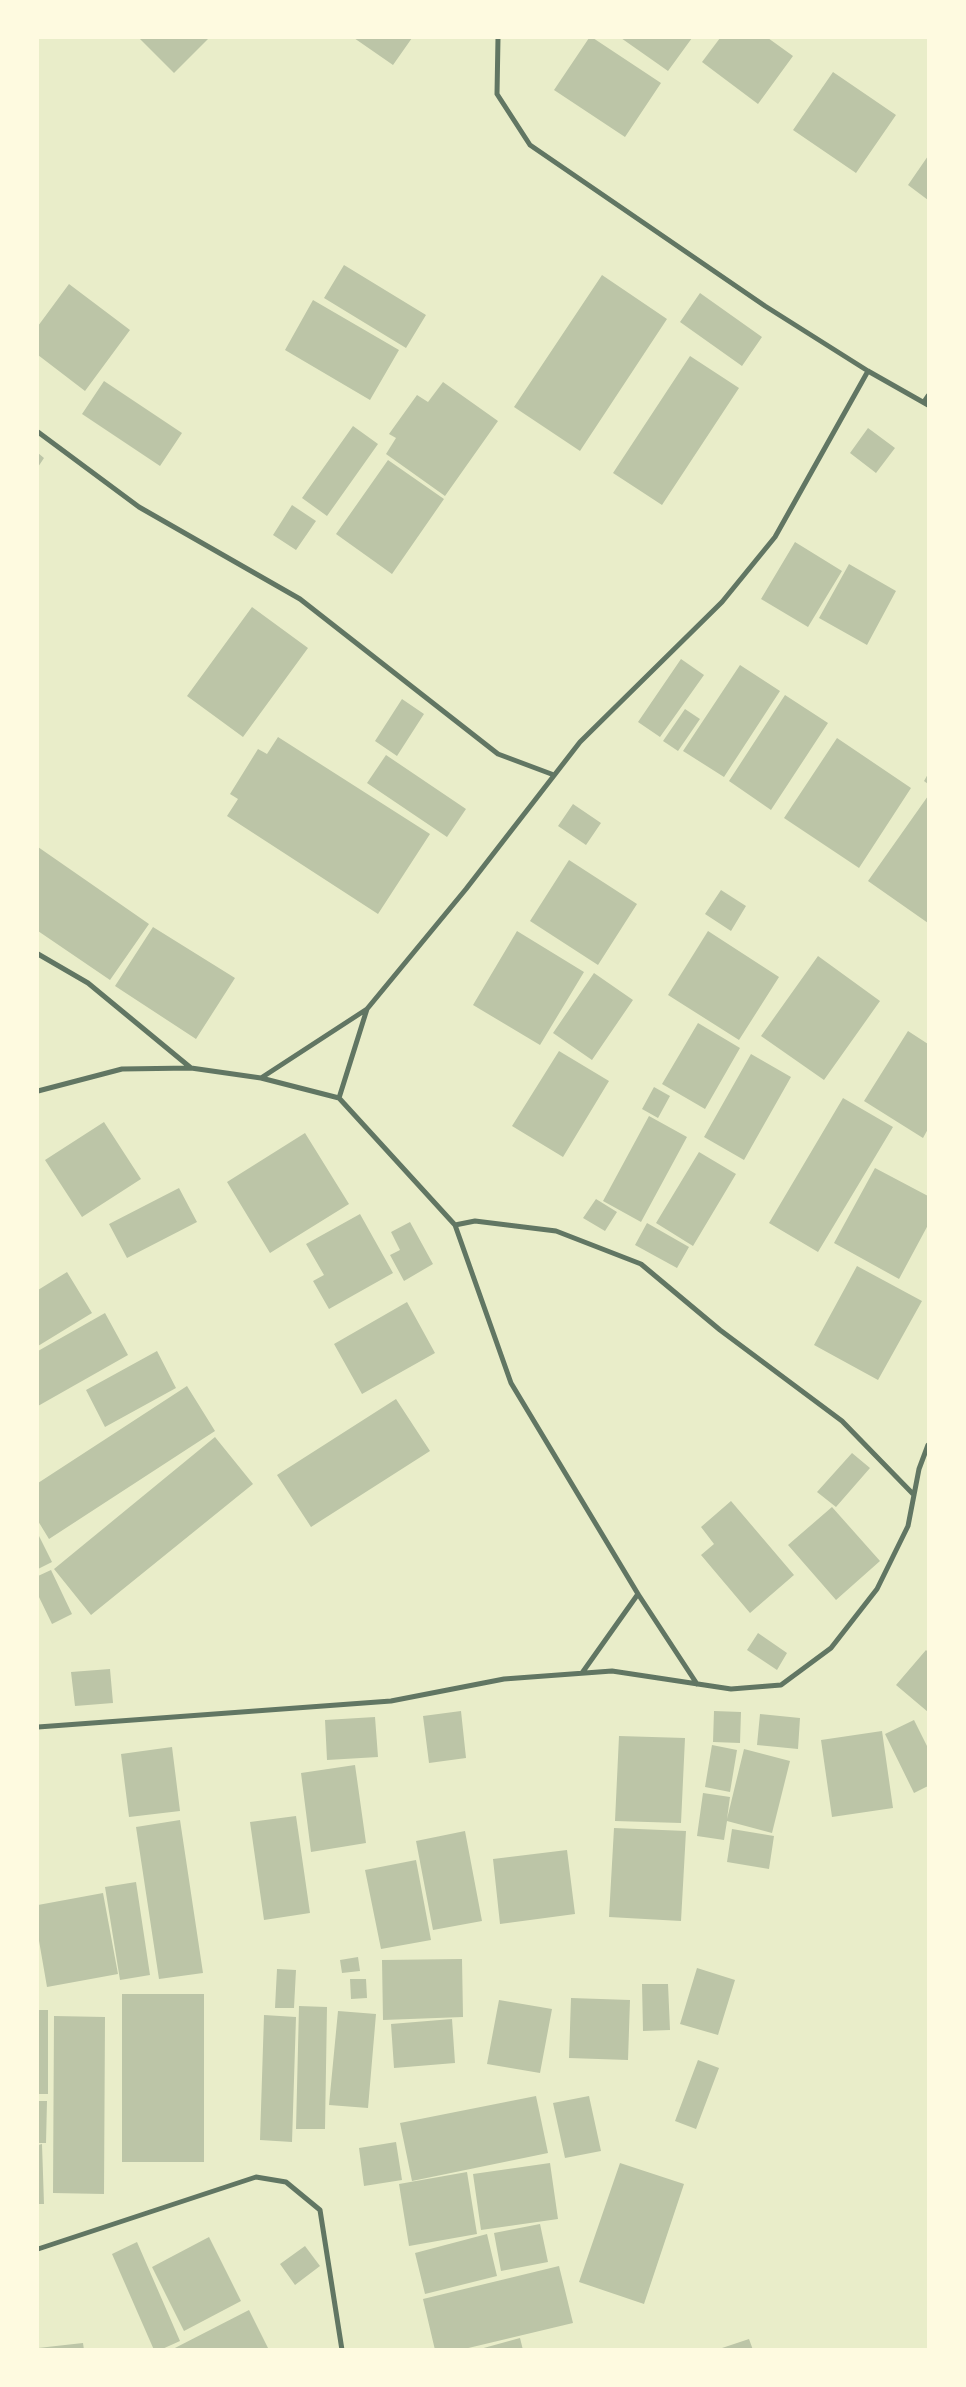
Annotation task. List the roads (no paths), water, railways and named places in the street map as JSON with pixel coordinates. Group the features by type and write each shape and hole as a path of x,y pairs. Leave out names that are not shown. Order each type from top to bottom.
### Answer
{"street":[{"path":"498,38 497,94 530,144 765,306 868,371 926,404 928,396"},
{"path":"261,1078 367,1009 466,889 580,742 722,602 775,537 868,371"},
{"path":"38,432 138,507 300,598 498,754 554,775"},
{"path":"38,954 88,983 191,1068"},
{"path":"339,1098 367,1009"},
{"path":"38,1091 122,1069 191,1068 261,1078 339,1098 455,1225 511,1383 638,1594 697,1684"},
{"path":"455,1225 475,1221 556,1231 641,1264 720,1330 842,1421 914,1494"},
{"path":"38,1727 391,1701 504,1680 612,1671 731,1689 781,1685 831,1648 877,1589 908,1526 919,1469 928,1445"},
{"path":"582,1673 638,1594"},
{"path":"38,2249 256,2177 286,2182 320,2210 342,2350"}]}
